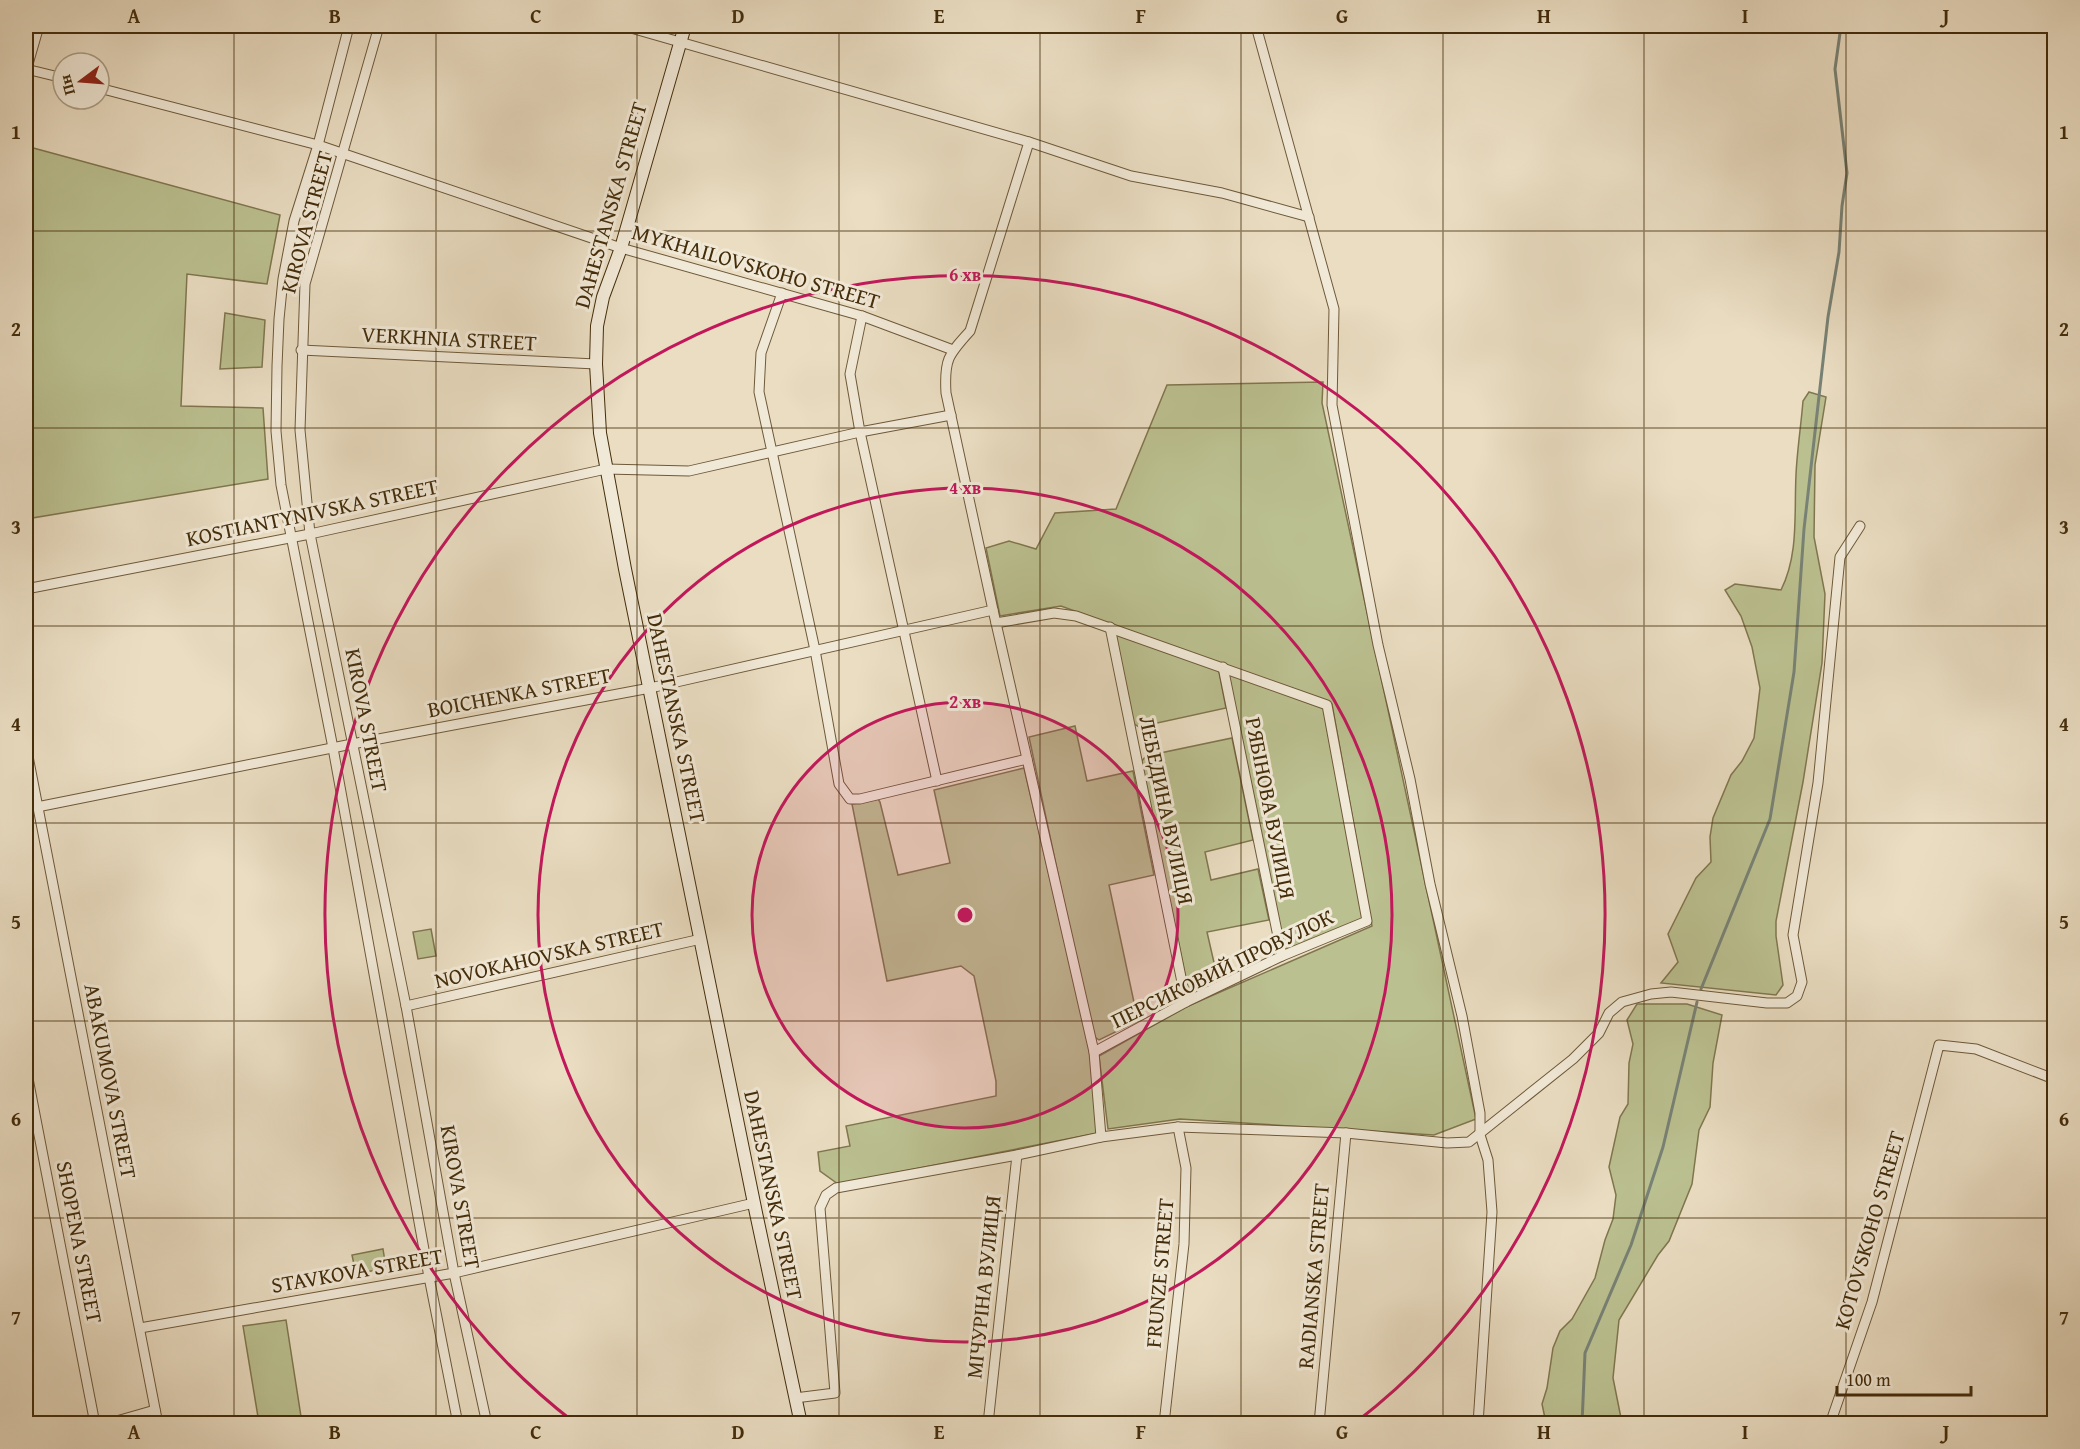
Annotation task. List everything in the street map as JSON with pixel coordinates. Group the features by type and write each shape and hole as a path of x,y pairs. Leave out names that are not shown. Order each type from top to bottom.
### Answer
{"street":[{"path":"39,26 26,69 51,75"},
{"name":"KIROVA STREET","path":"349,26 318,145 294,221 283,279 279,319 276,431 281,485 290,538 333,748 429,1278 458,1424"},
{"name":"KIROVA STREET","path":"380,26 305,284 300,430 310,534 406,1006 454,1273 487,1424"},
{"path":"624,26 1029,142 1131,176 1222,193 1309,217"},
{"name":"DAHESTANSKA STREET","path":"684,26 621,248 603,297 597,326 596,364 600,433 754,1203 801,1424"},
{"path":"1256,26 1334,309 1332,405 1378,645 1410,779 1430,884 1462,1016 1480,1113 1480,1135 1488,1160 1492,1212 1478,1424"},
{"name":"MYKHAILOVSKOHO STREET","path":"111,91 318,145 621,248 862,316 953,350"},
{"path":"1029,142 970,331 949,356 945,376 946,393 1094,1052 1101,1137"},
{"path":"782,293 761,353 759,392 815,650 839,784 850,799 860,799 1027,759"},
{"path":"862,316 850,374 860,432 906,630 937,781"},
{"name":"VERKHNIA STREET","path":"301,350 596,364"},
{"name":"KOSTIANTYNIVSKA STREET","path":"26,589 310,534 606,469 689,471 860,432 951,415"},
{"path":"795,1398 834,1394 820,1208 826,1195 836,1188 1017,1155 1101,1137 1178,1127 1346,1133 1447,1143 1469,1142 1573,1059 1599,1033 1609,1013 1622,1002 1651,994 1671,992 1767,1003 1787,1003 1797,996 1802,982 1793,935 1818,783 1840,557 1860,526"},
{"name":"BOICHENKA STREET","path":"38,807 352,744 650,688 993,610"},
{"path":"996,623 1054,613 1076,616 1223,667"},
{"name":"ЛЕБЕДИНА ВУЛИЦЯ","path":"1110,627 1186,1002"},
{"name":"ПЕРСИКОВИЙ ПРОВУЛОК","path":"1094,1052 1186,1002 1282,956 1367,921 1327,705 1223,667"},
{"name":"РЯБІНОВА ВУЛИЦЯ","path":"1223,667 1282,956"},
{"name":"ABAKUMOVA STREET","path":"26,746 158,1424"},
{"name":"NOVOKAHOVSKA STREET","path":"406,1006 701,939"},
{"name":"KOTOVSKOHO STREET","path":"1830,1424 1872,1302 1939,1045 1976,1049 2055,1078"},
{"name":"SHOPENA STREET","path":"26,1068 95,1424"},
{"name":"FRUNZE STREET","path":"1164,1424 1184,1244 1186,1168 1178,1127"},
{"name":"RADIANSKA STREET","path":"1319,1424 1346,1133"},
{"name":"МІЧУРІНА ВУЛИЦЯ","path":"988,1424 1017,1155"},
{"name":"STAVKOVA STREET","path":"140,1328 454,1273 754,1203"},
{"path":"106,1424 155,1410"}],"green space":[{"path":"26,146 280,215 267,284 187,274 181,406 263,408 268,479 26,519"},
{"path":"225,313 265,320 262,367 220,369"},
{"path":"1323,382 1322,403 1476,1119 1434,1135 1180,1119 1108,1129 1099,1056 1188,1006 1372,926 1332,704 1061,606 1000,616 986,548 1009,541 1036,549 1055,513 1116,509 1167,385"},
{"path":"1809,392 1826,397 1815,465 1814,537 1825,594 1822,663 1803,782 1776,921 1783,985 1776,995 1661,983 1678,962 1668,934 1696,878 1711,862 1710,837 1713,818 1731,775 1742,761 1754,738 1760,688 1752,647 1741,616 1725,590 1735,584 1781,590 1787,576 1793,548 1796,475 1803,401"},
{"path":"1115,632 1218,667 1226,708 1139,727 1133,723"},
{"path":"1227,671 1323,707 1363,919 1284,951"},
{"path":"1075,726 1087,781 1133,771 1154,875 1109,885 1138,1021 1099,1040 1092,1035 1029,737"},
{"path":"1232,738 1253,840 1205,852 1211,880 1258,869 1269,920 1207,932 1218,980 1189,994 1141,762 1146,756"},
{"path":"1024,768 1090,1049 1098,1133 838,1184 820,1171 818,1152 850,1146 846,1126 996,1096 996,1081 974,976 961,966 887,981 852,804 878,799 880,802 898,875 950,863 934,790"},
{"path":"431,929 436,956 418,959 413,932"},
{"path":"1637,1004 1687,1004 1722,1015 1713,1063 1710,1107 1699,1130 1692,1184 1669,1241 1658,1255 1619,1320 1613,1378 1622,1423 1546,1423 1542,1404 1547,1388 1553,1348 1560,1331 1572,1319 1595,1278 1613,1219 1616,1195 1609,1167 1620,1117 1628,1104 1629,1063 1633,1044 1627,1020"},
{"path":"383,1249 386,1268 356,1274 352,1255"},
{"path":"286,1320 302,1423 259,1423 243,1326"}],"waterway":[{"path":"1701,989 1770,819 1794,672 1804,529 1847,173 1835,69 1841,26"},
{"path":"1582,1424 1585,1353 1631,1245 1663,1147 1697,1002"}]}
